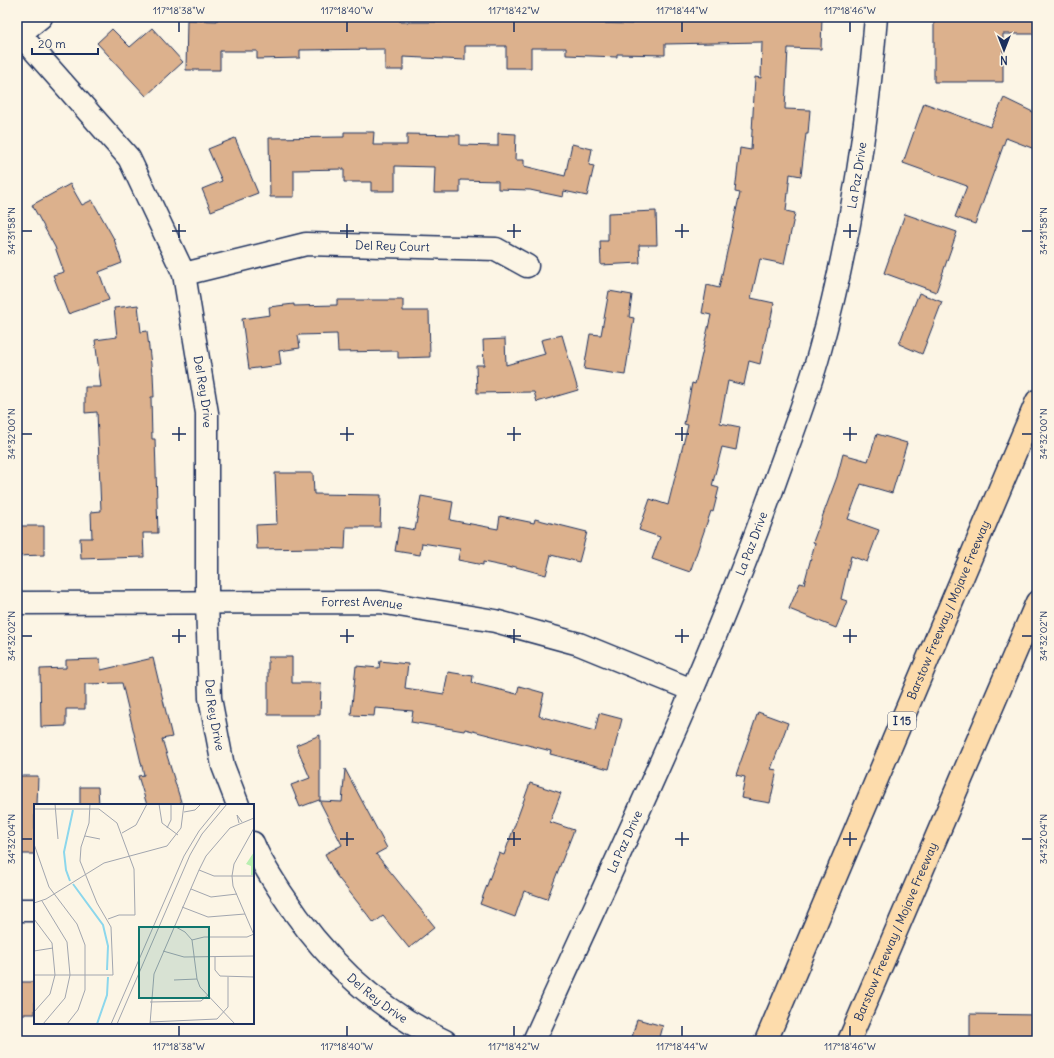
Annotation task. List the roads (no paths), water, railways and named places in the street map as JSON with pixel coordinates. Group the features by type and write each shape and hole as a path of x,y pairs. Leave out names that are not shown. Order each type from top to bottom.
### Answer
{"highway":[{"name":"Barstow Freeway / Mojave Freeway","path":"766,1041 1037,400"},
{"name":"Barstow Freeway / Mojave Freeway","path":"849,1041 1037,602"}],"street":[{"path":"19,32 41,17"},
{"name":"La Paz Drive","path":"534,1041 692,690 747,559 820,352 844,248 862,144 876,17"},
{"name":"Del Rey Drive","path":"19,32 129,158 184,274 207,413 206,601 210,698 222,766 238,804"},
{"name":"Del Rey Court","path":"184,274 306,244 496,248 527,266"},
{"name":"Forrest Avenue","path":"17,603 206,601 380,602 496,621 579,644 692,690"},
{"name":"Del Rey Drive","path":"255,853 301,923 354,982 416,1028 445,1041"},
{"path":"17,910 34,910"}]}
